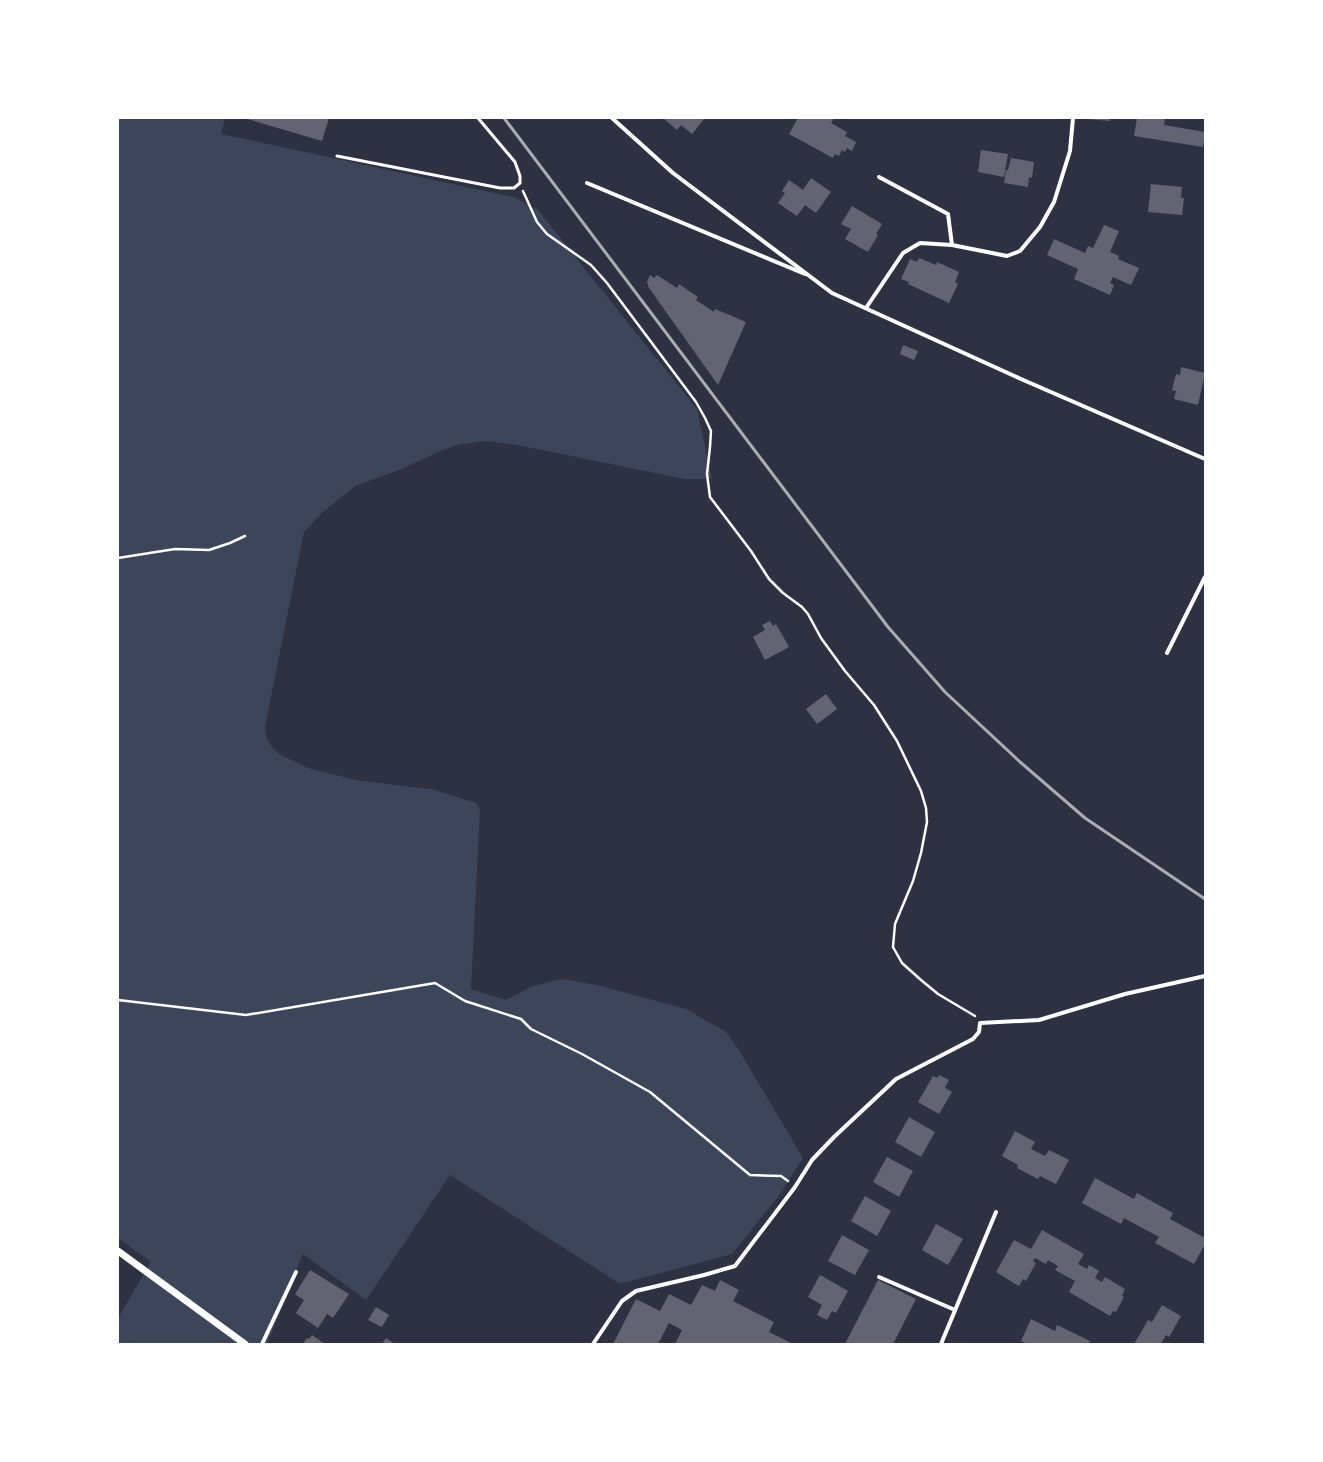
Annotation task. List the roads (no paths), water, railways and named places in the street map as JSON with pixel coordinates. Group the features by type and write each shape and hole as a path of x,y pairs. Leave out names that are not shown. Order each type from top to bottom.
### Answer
{"street":[{"path":"612,118 673,173 832,292 1021,379 1205,459"},
{"path":"866,308 903,253 920,243 952,245 1006,256 1020,251 1040,226 1054,202 1070,151 1073,118"},
{"path":"879,177 948,214 952,245"},
{"path":"587,183 810,276"},
{"path":"1167,653 1205,577"},
{"path":"593,1344 622,1301 636,1291 735,1266 795,1187 812,1160 834,1137 896,1079 973,1039 979,1032 980,1022 998,1023 1039,1020 1125,994 1205,976"},
{"path":"941,1344 996,1212"},
{"path":"118,1251 245,1344"},
{"path":"262,1344 296,1272"},
{"path":"879,1277 955,1310"}],"lane":[{"path":"338,156 500,188 514,188 520,183 520,176 515,162 478,118"}],"railway":[{"path":"504,118 888,627 945,692 1019,761 1085,818 1205,899"}]}
